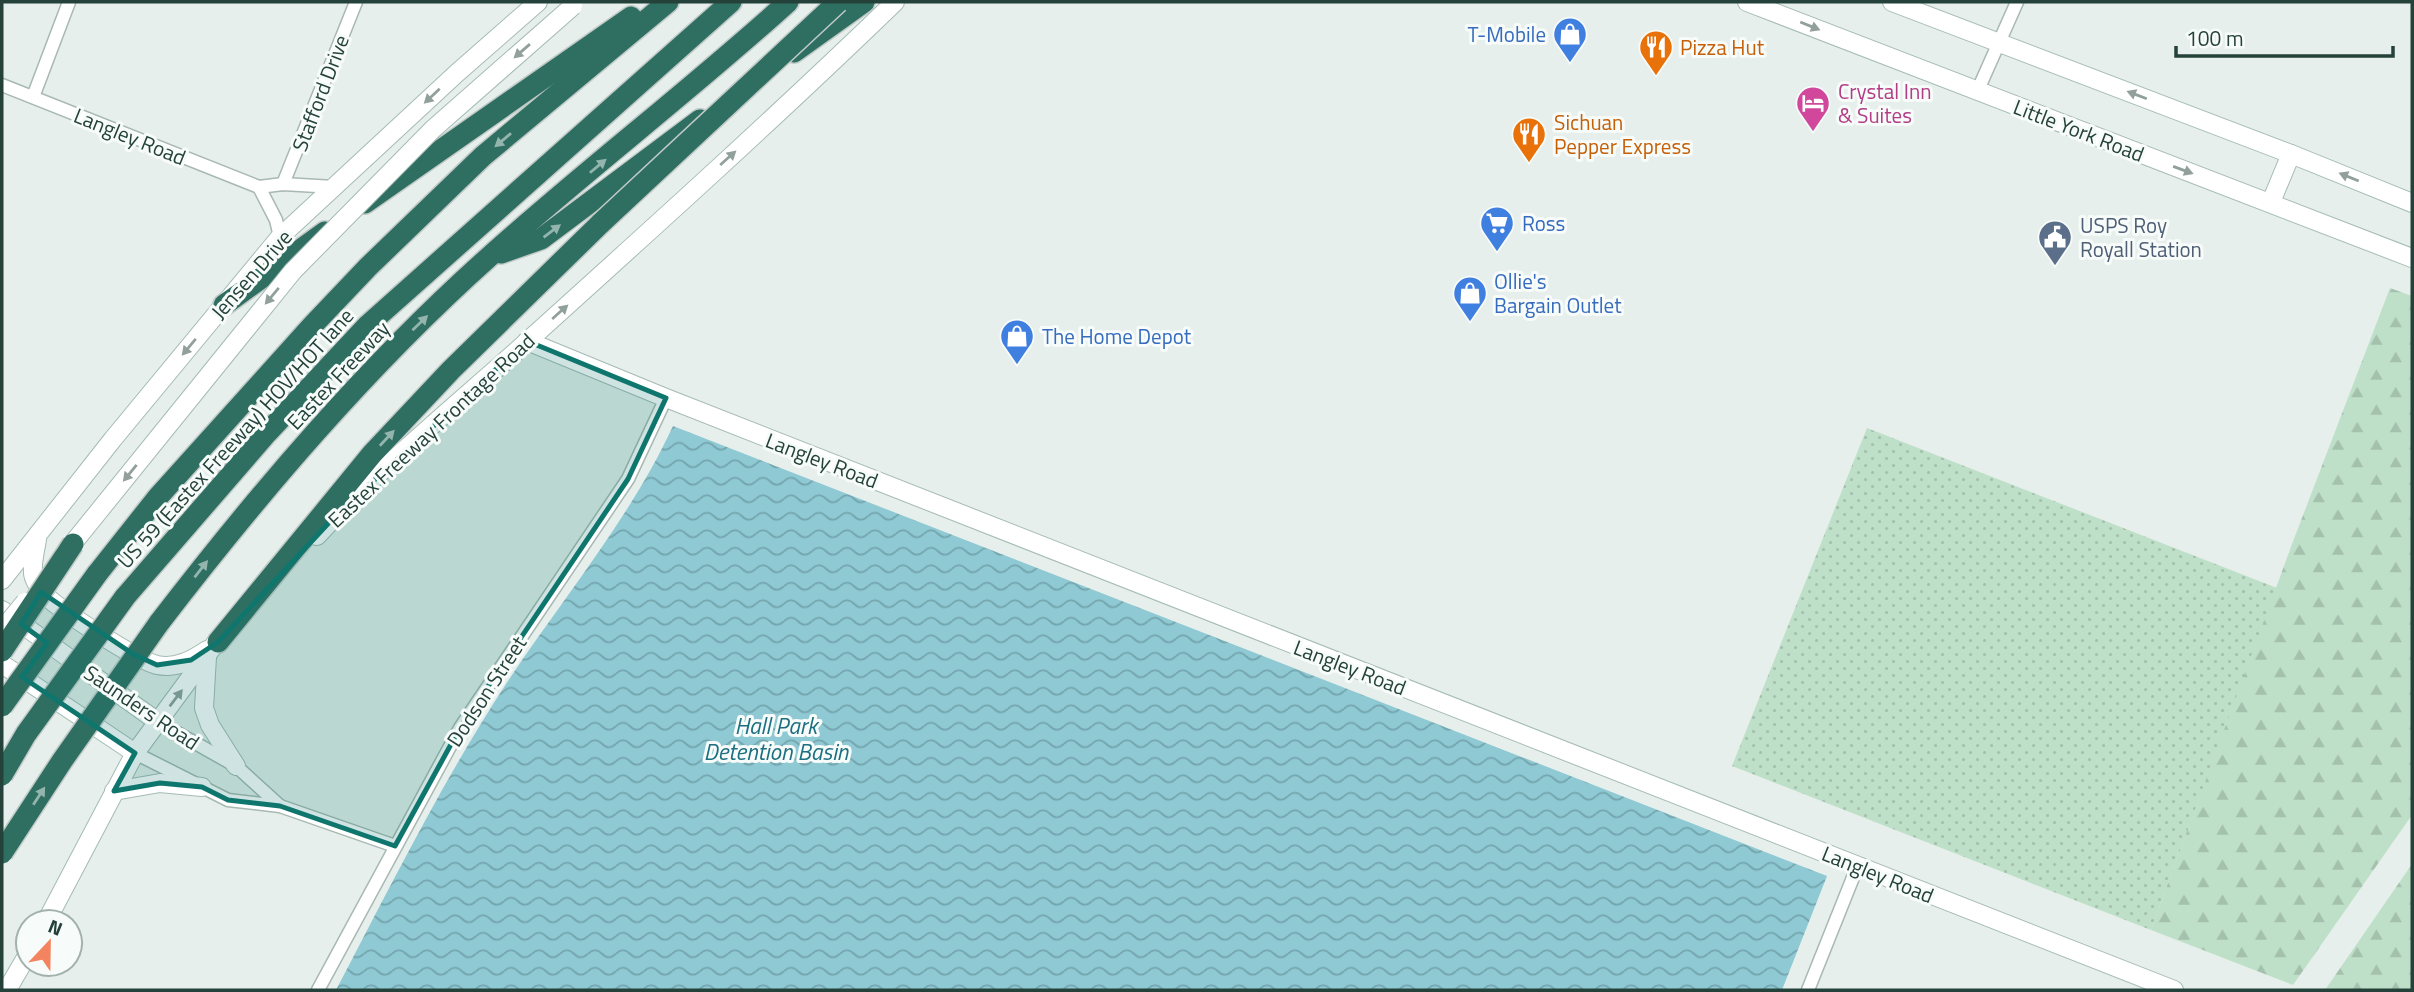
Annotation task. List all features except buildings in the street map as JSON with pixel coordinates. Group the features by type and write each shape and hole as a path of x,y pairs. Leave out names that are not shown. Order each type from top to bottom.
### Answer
{"highway":[{"path":"224,305 455,139 653,2"},
{"path":"2,706 97,574 158,497 311,327 368,267 483,156 668,2"},
{"name":"US 59 (Eastex Freeway) HOV/HOT lane","path":"2,775 26,734 125,597 258,443 368,325 732,2"},
{"name":"Eastex Freeway","path":"2,853 62,761 159,623 225,537 372,371 489,257 728,56 788,2"},
{"path":"213,648 372,454 451,370 601,223 838,2"},
{"path":"489,257 541,239 864,2"},
{"path":"2,651 72,544"}],"main road":[{"name":"Jensen Drive","path":"2,580 113,439 280,237 538,2"},
{"name":"Eastex Freeway Frontage Road","path":"53,908 135,753 213,648 337,514 751,137 895,2"},
{"name":"Little York Road","path":"1747,2 2412,258"},
{"path":"1892,2 2412,203"},
{"path":"2,630 293,271 433,129 576,4"},
{"path":"2271,202 2291,154"},
{"name":"Langley Road","path":"527,341 2174,990"},
{"path":"37,537 33,574 41,592 133,654 157,665 175,666 213,648"},
{"name":"Saunders Road","path":"2,610 158,722"},
{"path":"213,648 204,708 209,725 236,766"},
{"name":"Saunders Road","path":"2,664 135,753"},
{"path":"114,790 160,783 202,787"}],"street":[{"path":"33,97 69,2"},
{"name":"Stafford Drive","path":"283,184 356,2"},
{"path":"1977,92 2017,2"},
{"name":"Langley Road","path":"2,85 259,187 283,184 334,187"},
{"path":"259,187 276,220 280,237"},
{"name":"Dodson Street","path":"318,990 460,728 628,479 666,398"},
{"name":"Saunders Road","path":"158,722 236,766 280,806"},
{"name":"Saunders Road","path":"135,753 228,800 280,806 395,846"},
{"path":"1808,990 1858,865"}],"highlighted area":[{"path":"527,341 666,398 628,479 460,728 395,846 280,806 228,800 202,787 160,783 114,791 135,753 22,677 47,643 21,624 41,592 133,654 157,665 191,660 218,642 337,514"}],"green space":[{"path":"2390,288 2412,296 2412,815 2293,985 2151,930 2292,544"},
{"path":"1867,428 2277,588 2151,930 1732,766"},
{"path":"2412,864 2412,990 2325,990"}],"water":[{"name":"Hall Park Detention Basin","path":"673,426 1827,876 1782,990 336,990 460,759 506,684 637,494"}],"place":[{"name":"T-Mobile","path":"1570,64"},
{"name":"Pizza Hut","path":"1656,77"},
{"name":"Crystal Inn & Suites","path":"1813,133"},
{"name":"Sichuan Pepper Express","path":"1529,164"},
{"name":"Ross","path":"1497,253"},
{"name":"USPS Roy Royall Station","path":"2055,267"},
{"name":"Ollie's Bargain Outlet","path":"1470,323"},
{"name":"The Home Depot","path":"1017,366"}]}
